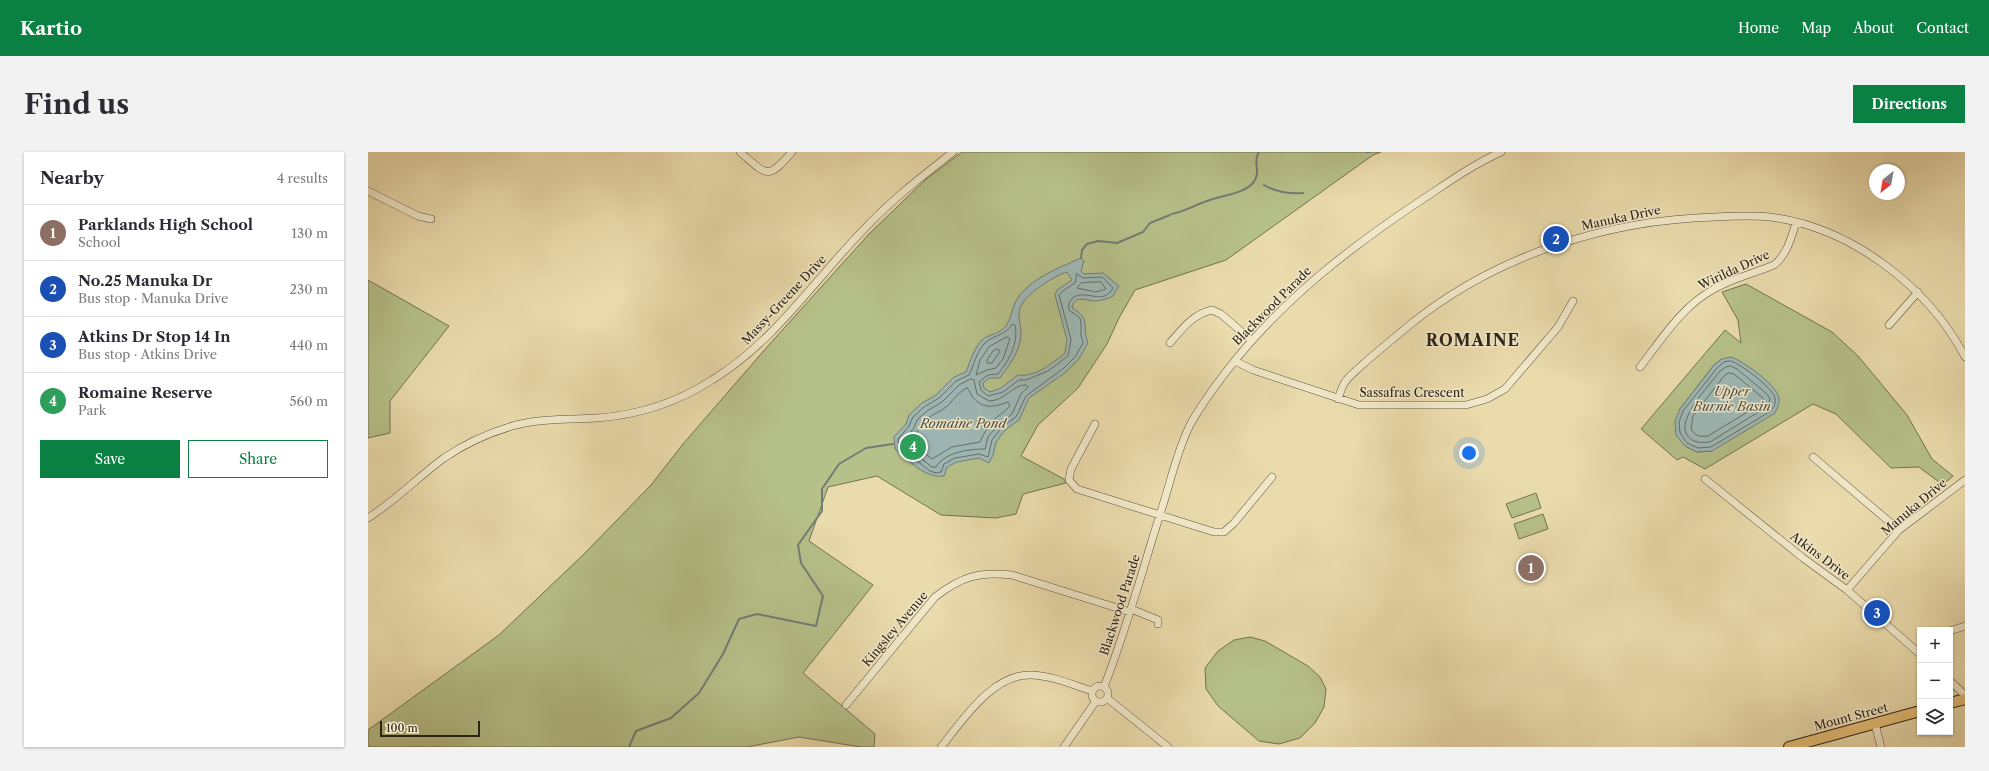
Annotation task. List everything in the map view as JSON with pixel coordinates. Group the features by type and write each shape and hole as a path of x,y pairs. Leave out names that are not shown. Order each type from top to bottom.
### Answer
{"highway":[{"path":"1953,702 1965,699"},
{"name":"Mount Street","path":"1789,747 1917,712"}],"street":[{"path":"740,152 760,170 768,172 776,170 792,152"},
{"name":"Massy-Greene Drive","path":"368,518 445,458 472,442 508,428 545,419 596,418 628,414 659,406 712,381 734,366 762,341 868,224 902,192 953,152"},
{"name":"Blackwood Parade","path":"1104,687 1131,610 1160,515 1190,426 1205,400 1251,340 1305,286 1356,245 1474,166 1501,152"},
{"path":"368,191 418,216 431,219"},
{"name":"Manuka Drive","path":"1338,399 1346,380 1384,346 1423,314 1491,272 1543,250 1584,236 1671,219 1750,216 1771,217 1824,232 1869,254 1918,292 1943,321 1965,357"},
{"name":"Wirilda Drive","path":"1640,367 1683,313 1698,299 1714,288 1774,265 1780,261 1786,252 1796,223"},
{"path":"1889,325 1918,292"},
{"name":"Sassafras Crescent","path":"1235,361 1253,370 1359,405 1466,405 1487,399 1505,389 1539,351 1558,326 1573,301"},
{"path":"1170,343 1190,320 1202,312 1212,310 1251,340"},
{"path":"1095,424 1071,469 1069,480 1077,488 1214,532 1224,532 1234,523 1272,477"},
{"path":"1813,457 1899,530"},
{"name":"Atkins Drive","path":"1704,479 1803,558 1847,590 1917,649"},
{"name":"Manuka Drive","path":"1847,590 1899,530 1965,480"},
{"name":"Kingsley Avenue","path":"846,705 935,597 951,584 976,574 994,573 1012,575 1155,617 1158,620 1158,624"},
{"path":"1953,630 1965,626"},
{"path":"941,747 985,694 999,684 1013,678 1032,675 1052,679 1092,691"},
{"path":"1953,684 1965,694"},
{"path":"1092,691 1099,686 1104,687 1108,693 1108,698 1168,747"},
{"path":"1092,691 1093,698 1096,701"},
{"path":"1096,701 1104,701 1108,698"},
{"path":"1064,747 1096,701"},
{"path":"1875,724 1881,747"}],"green space":[{"path":"962,152 1381,152 1373,155 1226,260 1135,290 1119,318 1107,344 1078,388 1038,425 1021,456 1064,479 1066,483 1023,494 1016,514 996,518 941,515 877,476 828,487 809,541 873,585 803,673 875,734 874,747 861,747 799,737 747,747 368,747 368,730 499,635 584,554 651,485 683,444 767,347 869,234 926,179"},
{"path":"368,280 449,326 390,401 390,433 368,438"},
{"path":"1746,284 1832,332 1858,356 1907,415 1932,459 1953,476 1943,485 1919,467 1891,468 1836,414 1813,404 1705,469 1683,457 1677,460 1641,429 1725,330 1741,343 1738,320 1722,292","holes":["1722,359 1712,451 1697,452 1685,446 1680,409 1714,365"]},
{"path":"1536,493 1541,508 1512,518 1506,504"},
{"path":"1543,514 1548,529 1519,539 1514,524"},
{"path":"1250,637 1265,641 1308,666 1320,677 1326,689 1324,707 1315,723 1300,738 1279,744 1259,741 1218,706 1206,689 1205,668 1218,651 1234,640"}],"water":[{"name":"Romaine Pond","path":"1081,258 1084,261 1081,271 1084,274 1103,273 1119,286 1112,297 1098,301 1081,299 1075,301 1072,308 1084,319 1088,343 1078,360 1066,372 1029,398 1019,420 1005,430 996,442 993,455 989,463 979,458 957,462 947,467 944,476 930,475 918,468 895,449 894,437 906,424 909,415 922,403 936,395 954,377 966,372 974,351 979,343 988,336 1004,329 1021,293 1037,280","holes":["1067,272 1072,280 1057,290 1055,295 1067,340 1065,353 1043,369 1031,374 1018,375 1001,388 990,392 984,388 983,383 989,378 1000,378 1017,352 1021,334 1019,312 1025,300 1042,285 1062,274"]},
{"name":"Upper Burnie Basin","path":"1731,357 1751,368 1766,380 1777,393 1779,398 1778,406 1775,413 1712,451 1697,452 1685,446 1676,435 1675,421 1680,409 1714,365 1722,359"}],"waterway":[{"path":"1172,214 1249,187 1256,179 1256,159 1259,152"},
{"path":"1264,185 1283,192 1303,193"},
{"path":"1081,258 1082,250 1087,244 1098,241 1117,243 1143,232 1150,223 1170,215"},
{"path":"629,747 636,731 671,718 699,693 723,654 739,619 757,614 816,626 823,596 801,563 798,545 822,511 822,489 839,464 866,448 893,444"}],"place":[{"name":"No.25 Manuka Dr","path":"1556,239"},
{"name":"Romaine Reserve","path":"913,447"},
{"name":"Parklands High School","path":"1531,568"},
{"name":"Atkins Dr Stop 14 In","path":"1877,613"}],"district":[{"name":"ROMAINE","path":"1473,340"}]}
